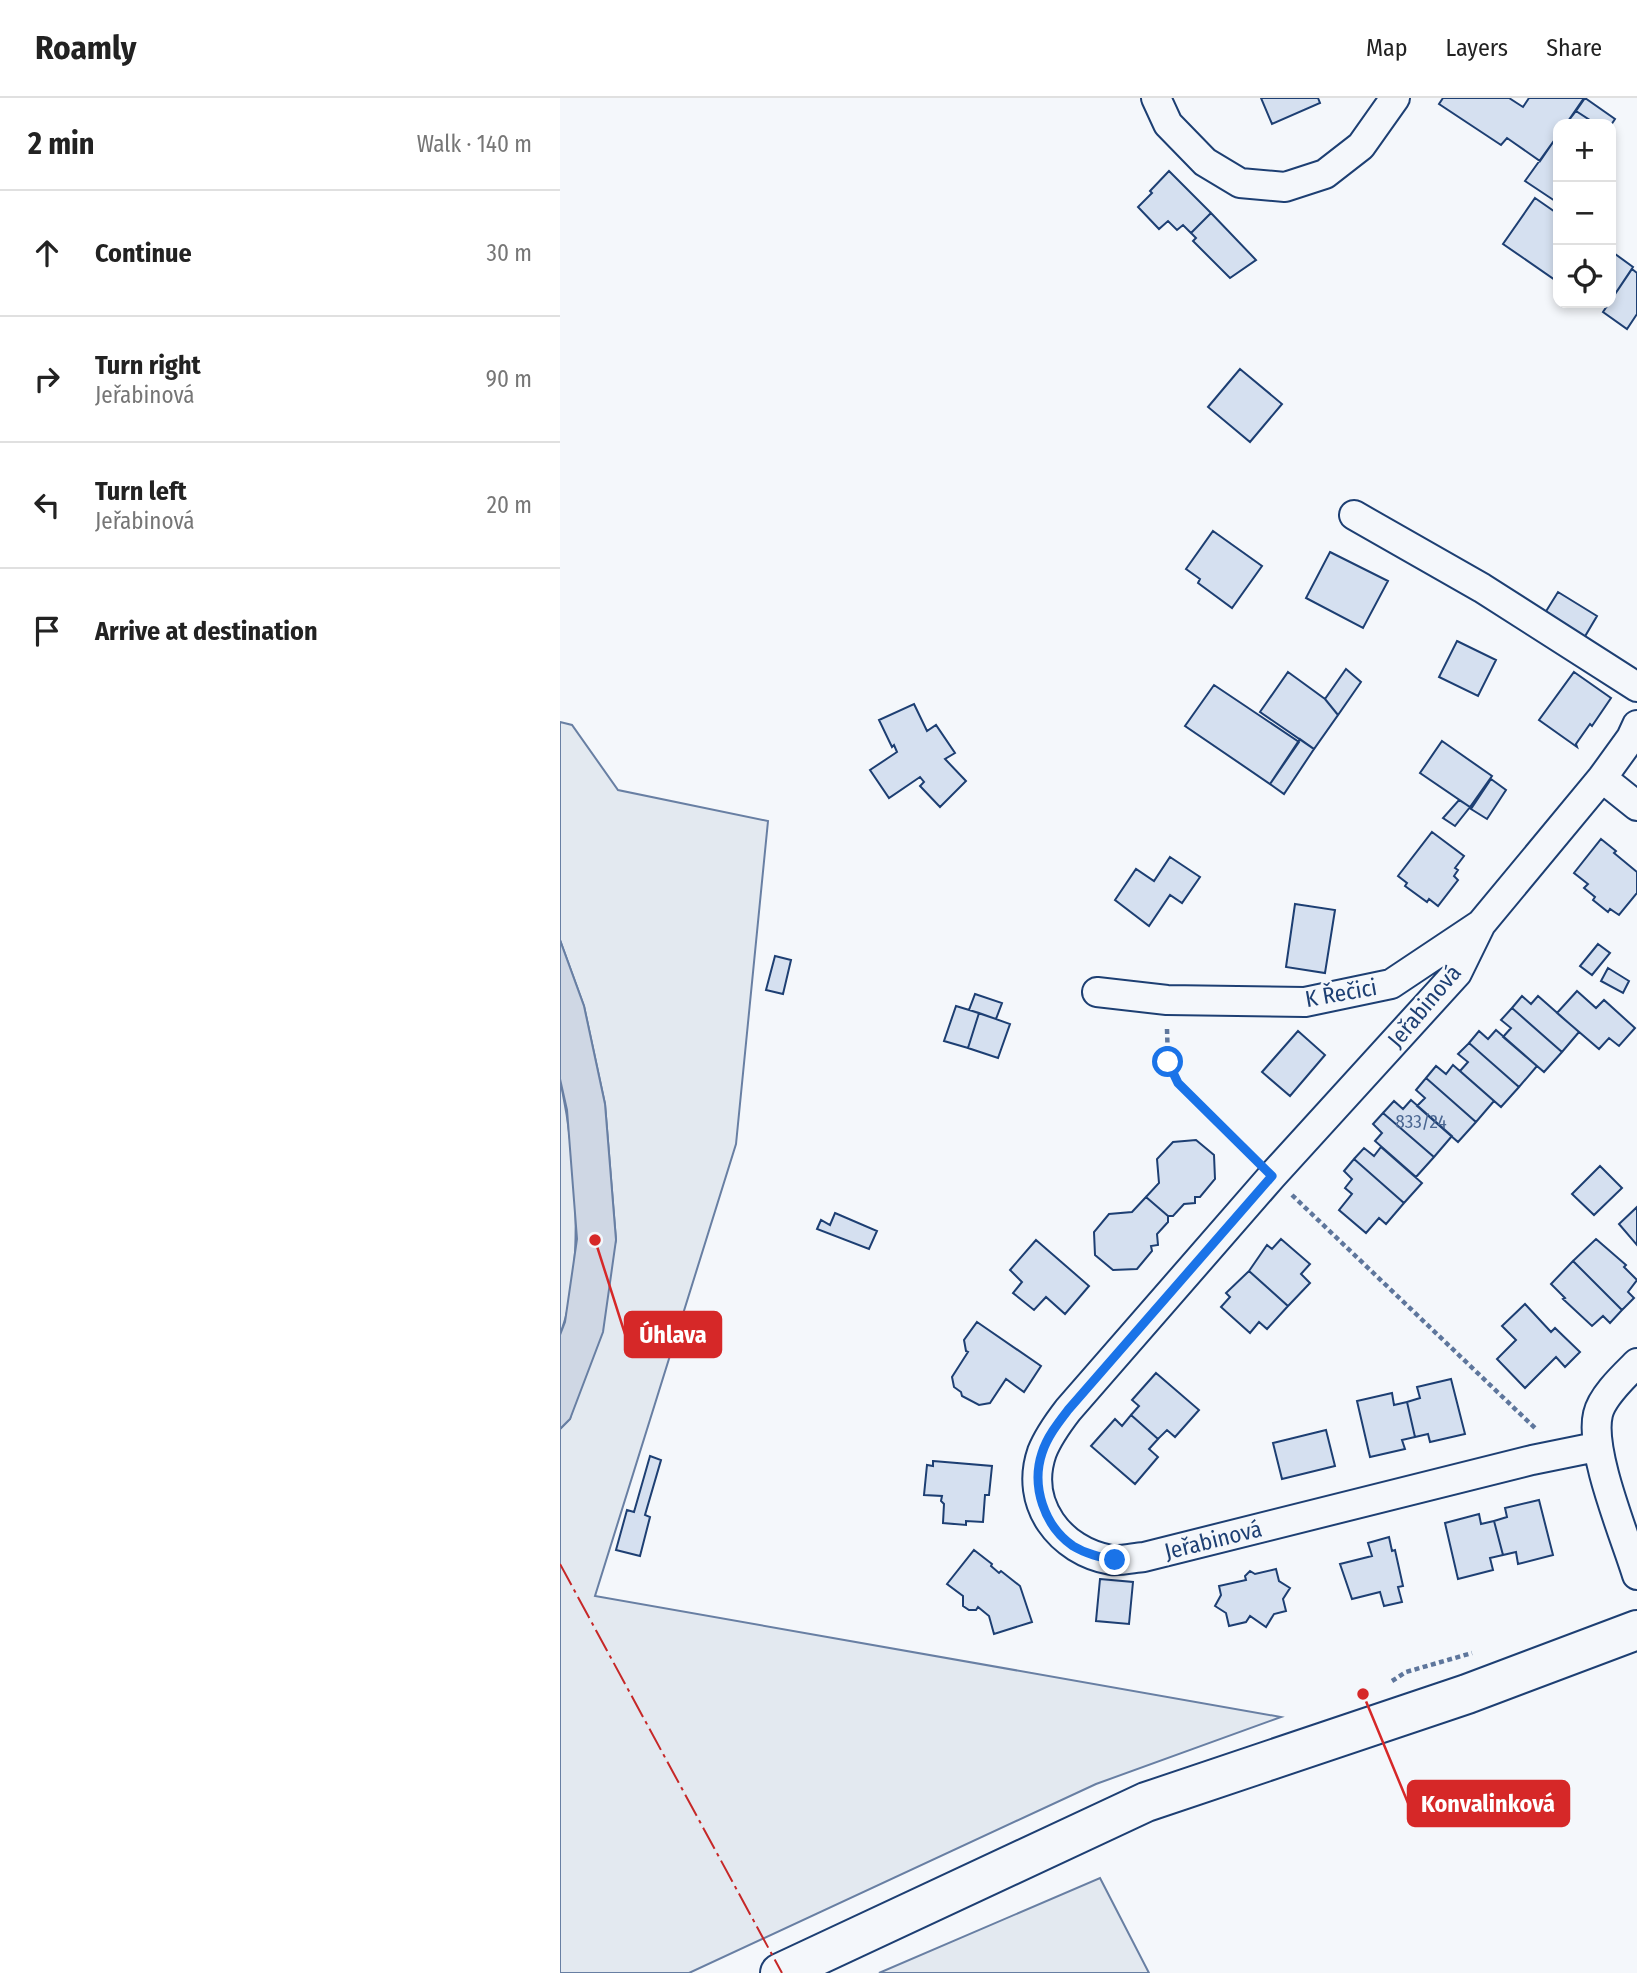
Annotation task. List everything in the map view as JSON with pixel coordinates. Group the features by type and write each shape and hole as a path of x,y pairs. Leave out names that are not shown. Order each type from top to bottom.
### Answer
{"street":[{"path":"1156,98 1168,124 1205,162 1240,183 1285,187 1325,174 1361,146 1395,98"},
{"path":"1354,515 1482,588 1637,687"},
{"name":"K Řečici","path":"1097,992 1167,1000 1305,1002 1391,984 1481,924 1602,778 1632,738 1637,725"},
{"path":"1602,778 1637,806"},
{"name":"Jeřabinová","path":"1481,924 1457,974 1272,1176 1068,1410 1042,1452 1038,1475 1040,1498 1048,1518 1062,1537 1089,1554 1115,1560 1144,1557 1596,1447"},
{"path":"1637,1363 1616,1384 1598,1412 1596,1447 1637,1575"},
{"path":"780,1973 1146,1802 1467,1694 1637,1630"}],"path":[{"path":"1167,1000 1168,1062 1178,1083 1562,1454"}],"shaded area":[{"path":"560,722 572,725 618,790 768,821 736,1144 595,1596 1281,1717 1096,1784 689,1973 560,1973 560,1429 570,1419 616,1240 605,1104 584,1006 560,940"},
{"path":"560,940 584,1006 605,1104 616,1240 603,1332 570,1419 560,1429 560,1335 565,1322 577,1239 567,1110 560,1079"},
{"path":"560,1079 570,1139 575,1242 568,1307 560,1335"},
{"path":"1100,1878 1149,1973 879,1973"}],"building":[{"path":"1261,98 1318,98 1320,103 1272,124"},
{"path":"1443,98 1509,98 1523,107 1529,98 1584,98 1569,119 1553,119 1553,142 1540,161 1507,138 1501,145 1439,104"},
{"path":"1585,98 1615,119 1588,119 1576,111"},
{"path":"1576,111 1588,119 1570,119"},
{"path":"1553,142 1553,200 1525,181"},
{"path":"1169,171 1211,213 1191,233 1183,225 1177,230 1168,221 1159,229 1138,207"},
{"path":"1535,198 1553,211 1553,279 1503,244"},
{"path":"1211,213 1256,260 1230,278 1193,241 1196,238 1191,233"},
{"path":"1616,255 1633,267 1616,292"},
{"path":"1632,269 1637,273 1637,314 1627,329 1603,312 1606,308 1616,308 1616,293"},
{"path":"1240,369 1282,404 1250,442 1208,407"},
{"path":"1213,531 1262,566 1232,608 1198,583 1200,579 1186,569"},
{"path":"1330,552 1388,581 1363,628 1306,598"},
{"path":"1558,592 1597,616 1584,638 1545,613"},
{"path":"1457,641 1496,660 1478,696 1439,677"},
{"path":"1346,669 1361,682 1338,715 1325,699"},
{"path":"1288,672 1325,699 1338,715 1314,749 1260,712"},
{"path":"1574,672 1611,698 1576,744 1577,747 1539,720"},
{"path":"1214,685 1299,742 1270,784 1185,726"},
{"path":"914,704 927,731 936,725 955,753 945,759 966,781 940,807 920,786 924,782 920,777 889,798 870,770 897,752 879,720"},
{"path":"1300,739 1314,749 1284,794 1270,784"},
{"path":"1442,741 1492,776 1470,807 1420,773"},
{"path":"1491,779 1506,790 1487,819 1471,809"},
{"path":"1459,800 1470,807 1455,826 1443,818"},
{"path":"1432,832 1464,856 1455,868 1458,870 1454,876 1458,880 1438,906 1429,899 1427,902 1405,886 1407,883 1398,876"},
{"path":"1601,839 1637,872 1637,893 1619,915 1610,909 1608,912 1593,900 1595,897 1584,888 1588,884 1574,873"},
{"path":"1170,857 1200,877 1182,903 1170,895 1149,926 1115,900 1136,869 1154,881"},
{"path":"1295,904 1335,910 1325,973 1286,967"},
{"path":"1598,944 1610,953 1592,975 1580,966"},
{"path":"775,956 791,960 783,994 766,990"},
{"path":"1608,968 1629,981 1623,993 1601,981"},
{"path":"1577,991 1596,1008 1604,1000 1635,1028 1619,1046 1609,1038 1599,1049 1557,1013"},
{"path":"975,994 1002,1003 996,1019 969,1010"},
{"path":"1522,996 1531,1004 1538,996 1579,1032 1562,1052 1512,1008"},
{"path":"956,1006 979,1013 968,1048 944,1041"},
{"path":"1512,1008 1562,1052 1544,1072 1503,1037 1511,1028 1501,1020"},
{"path":"979,1013 1010,1024 998,1058 968,1048"},
{"path":"1496,1030 1537,1066 1519,1087 1469,1043 1479,1031 1488,1039"},
{"path":"1298,1031 1325,1055 1290,1096 1262,1072"},
{"path":"1469,1043 1519,1087 1501,1107 1460,1071 1468,1062 1458,1054"},
{"path":"1453,1065 1494,1101 1476,1122 1426,1078 1436,1066 1446,1074"},
{"path":"1426,1078 1476,1122 1458,1142 1417,1106 1425,1098 1416,1090"},
{"path":"1411,1100 1452,1136 1434,1157 1383,1113 1394,1101 1403,1109"},
{"path":"1383,1113 1434,1157 1416,1177 1375,1141 1382,1133 1373,1124"},
{"path":"1196,1140 1214,1155 1215,1179 1200,1197 1195,1197 1195,1203 1184,1204 1173,1216 1168,1216 1146,1197 1159,1183 1157,1159 1173,1142"},
{"path":"1381,1147 1422,1183 1404,1203 1354,1159 1364,1148 1374,1156"},
{"path":"1354,1159 1404,1203 1386,1224 1379,1218 1366,1233 1339,1210 1352,1194 1345,1188 1352,1179 1344,1171"},
{"path":"1600,1166 1622,1188 1594,1215 1572,1194"},
{"path":"1146,1197 1168,1216 1168,1222 1157,1234 1158,1245 1151,1246 1152,1251 1137,1269 1113,1270 1095,1255 1094,1232 1109,1214 1132,1212"},
{"path":"1637,1207 1637,1245 1619,1224"},
{"path":"835,1213 877,1231 869,1249 817,1229 821,1220 830,1225"},
{"path":"1281,1239 1310,1264 1301,1274 1310,1283 1288,1306 1249,1271 1267,1245 1272,1249"},
{"path":"1596,1239 1626,1265 1624,1267 1637,1280 1628,1292 1634,1298 1622,1310 1573,1261"},
{"path":"1036,1240 1089,1286 1065,1314 1046,1297 1034,1310 1013,1293 1022,1282 1010,1270"},
{"path":"1573,1261 1622,1310 1610,1323 1603,1316 1592,1326 1551,1284"},
{"path":"1249,1271 1288,1306 1267,1329 1259,1322 1250,1333 1221,1307 1230,1297 1226,1293"},
{"path":"1525,1304 1551,1332 1555,1328 1580,1352 1565,1367 1556,1357 1525,1388 1497,1359 1516,1340 1502,1326"},
{"path":"977,1322 1041,1366 1024,1392 1006,1379 990,1403 979,1405 962,1396 954,1387 952,1377 968,1352 964,1340"},
{"path":"1156,1373 1199,1410 1175,1437 1167,1430 1158,1439 1131,1415 1139,1406 1132,1400"},
{"path":"1451,1379 1465,1434 1430,1442 1428,1434 1415,1437 1407,1402 1420,1398 1417,1387"},
{"path":"1392,1393 1394,1405 1407,1402 1415,1437 1402,1440 1405,1449 1370,1457 1357,1401"},
{"path":"1131,1415 1158,1439 1149,1449 1158,1457 1135,1484 1091,1446 1115,1419 1122,1426"},
{"path":"1326,1430 1335,1466 1282,1479 1273,1443"},
{"path":"650,1456 661,1460 645,1515 650,1517 640,1556 616,1550 627,1510 634,1512"},
{"path":"933,1461 992,1466 989,1495 985,1495 983,1522 966,1521 966,1525 943,1523 942,1496 924,1495 927,1465 933,1466"},
{"path":"1539,1500 1553,1555 1518,1564 1516,1552 1503,1555 1494,1521 1507,1517 1505,1508"},
{"path":"1479,1514 1481,1524 1494,1521 1503,1555 1490,1558 1493,1570 1458,1579 1445,1523"},
{"path":"1389,1537 1392,1551 1395,1550 1403,1586 1398,1587 1402,1602 1384,1606 1380,1592 1352,1599 1340,1564 1372,1556 1368,1543"},
{"path":"974,1550 999,1573 1001,1571 1020,1586 1032,1622 994,1634 989,1616 978,1607 976,1610 969,1610 963,1606 963,1596 947,1584"},
{"path":"1276,1569 1279,1581 1290,1588 1283,1599 1286,1611 1274,1614 1266,1627 1250,1616 1246,1622 1229,1626 1226,1613 1215,1606 1221,1595 1219,1586 1246,1580 1245,1576 1250,1571 1255,1574"},
{"path":"1100,1579 1133,1582 1129,1624 1096,1621"}],"power":[{"path":"560,1564 782,1973"}],"place":[{"name":"Úhlava","path":"595,1240"},
{"name":"Konvalinková","path":"1363,1694"}],"route":[{"path":"1115,1560 1089,1554 1074,1546 1062,1537 1048,1518 1040,1498 1038,1475 1042,1452 1068,1410 1272,1176 1178,1083 1168,1062"}]}
